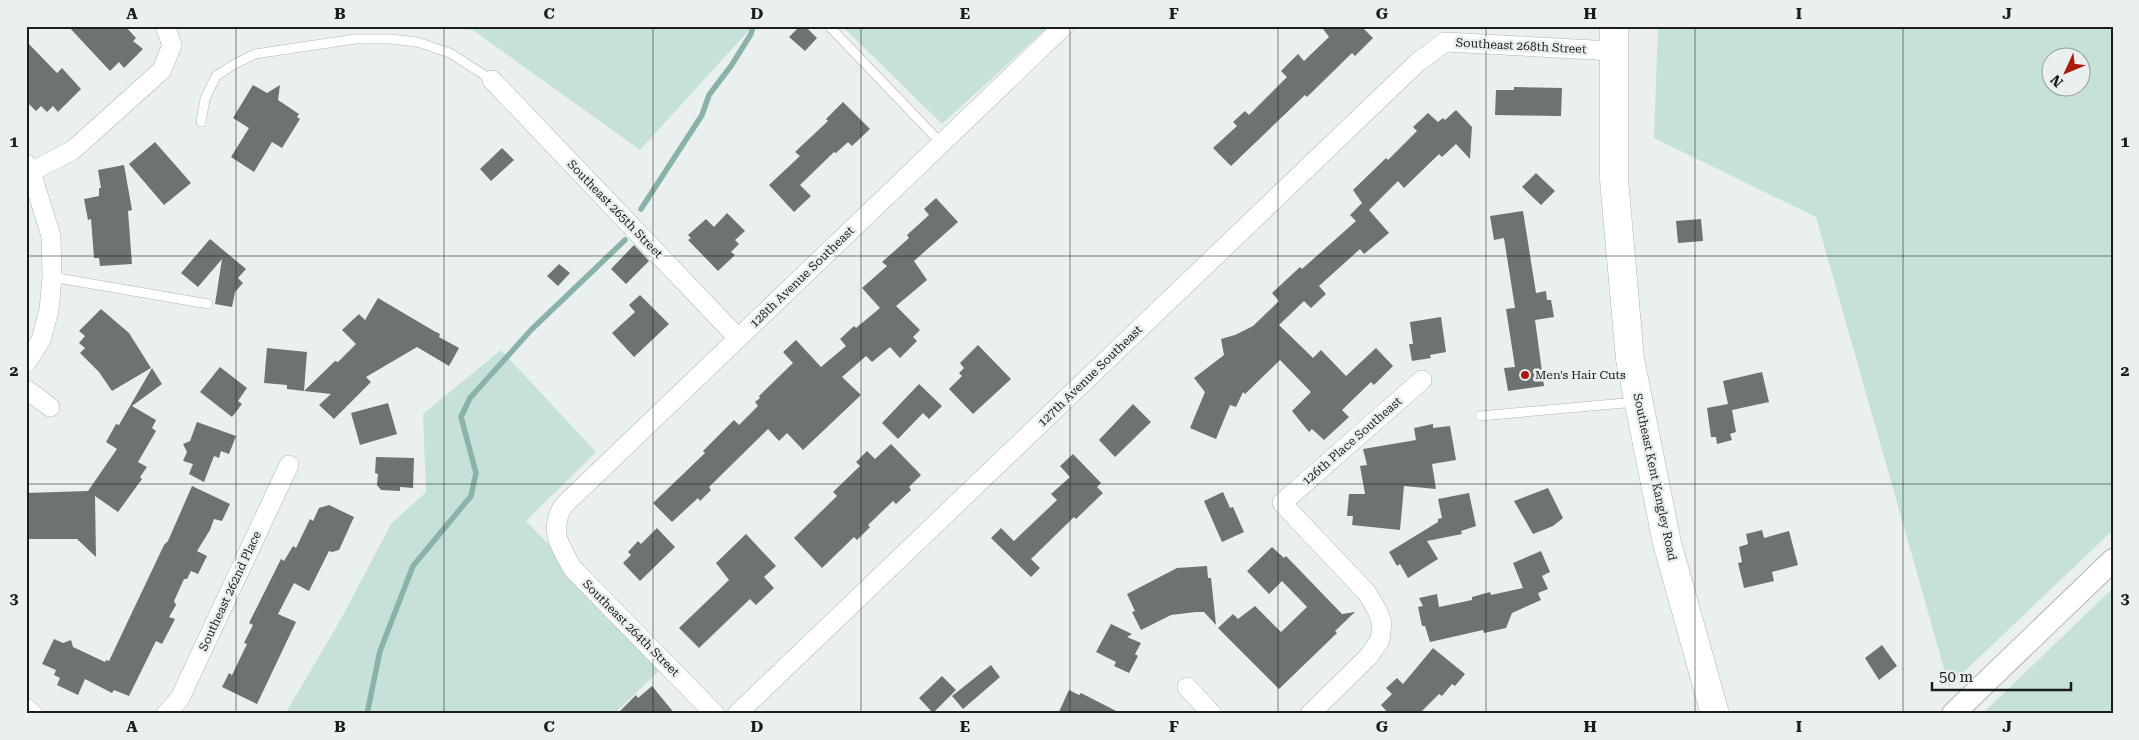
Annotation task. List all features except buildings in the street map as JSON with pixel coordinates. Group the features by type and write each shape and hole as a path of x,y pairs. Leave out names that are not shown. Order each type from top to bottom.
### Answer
{"main road":[{"name":"Southeast Kent Kangley Road","path":"1613,39 1614,180 1630,359 1667,543 1715,714"}],"street":[{"path":"26,363 41,340 49,310 52,277 51,236 29,168 73,150 162,70 172,45 165,26"},
{"name":"128th Avenue Southeast","path":"556,536 556,517 564,505 1064,26"},
{"name":"Southeast 268th Street","path":"1444,34 1613,39"},
{"name":"127th Avenue Southeast","path":"737,714 1418,62 1444,34"},
{"name":"Southeast 265th Street","path":"492,80 738,338"},
{"name":"126th Place Southeast","path":"1310,714 1369,656 1380,640 1382,623 1367,593 1282,503 1422,380"},
{"path":"26,389 50,408"},
{"name":"Southeast 262nd Place","path":"166,714 180,698 289,465"},
{"name":"Southeast 264th Street","path":"556,536 563,553 573,569 715,714"},
{"path":"1953,714 2113,560"},
{"path":"1187,687 1212,714"},
{"path":"26,708 33,714"}],"lane":[{"path":"829,26 941,143"},
{"path":"201,122 205,99 216,76 233,64 255,54 355,39 391,39 417,42 450,53 492,80"},
{"path":"52,277 208,304"},
{"path":"1480,416 1639,402"}],"green space":[{"path":"435,26 753,26 640,150 473,30"},
{"path":"842,26 1049,26 942,124"},
{"path":"1658,26 2113,26 2113,530 1949,686 1816,217 1654,138"},
{"path":"501,350 596,452 526,521 666,664 614,714 285,714 341,619 391,524 426,492 423,414"},
{"path":"2113,588 2113,714 1982,714"}],"waterway":[{"path":"641,209 702,115 709,95 731,66 751,34 753,26"},
{"path":"367,714 380,651 413,566 471,496 476,473 461,417 470,398 531,330 625,240"}],"place":[{"name":"Men's Hair Cuts","path":"1525,375"}]}
